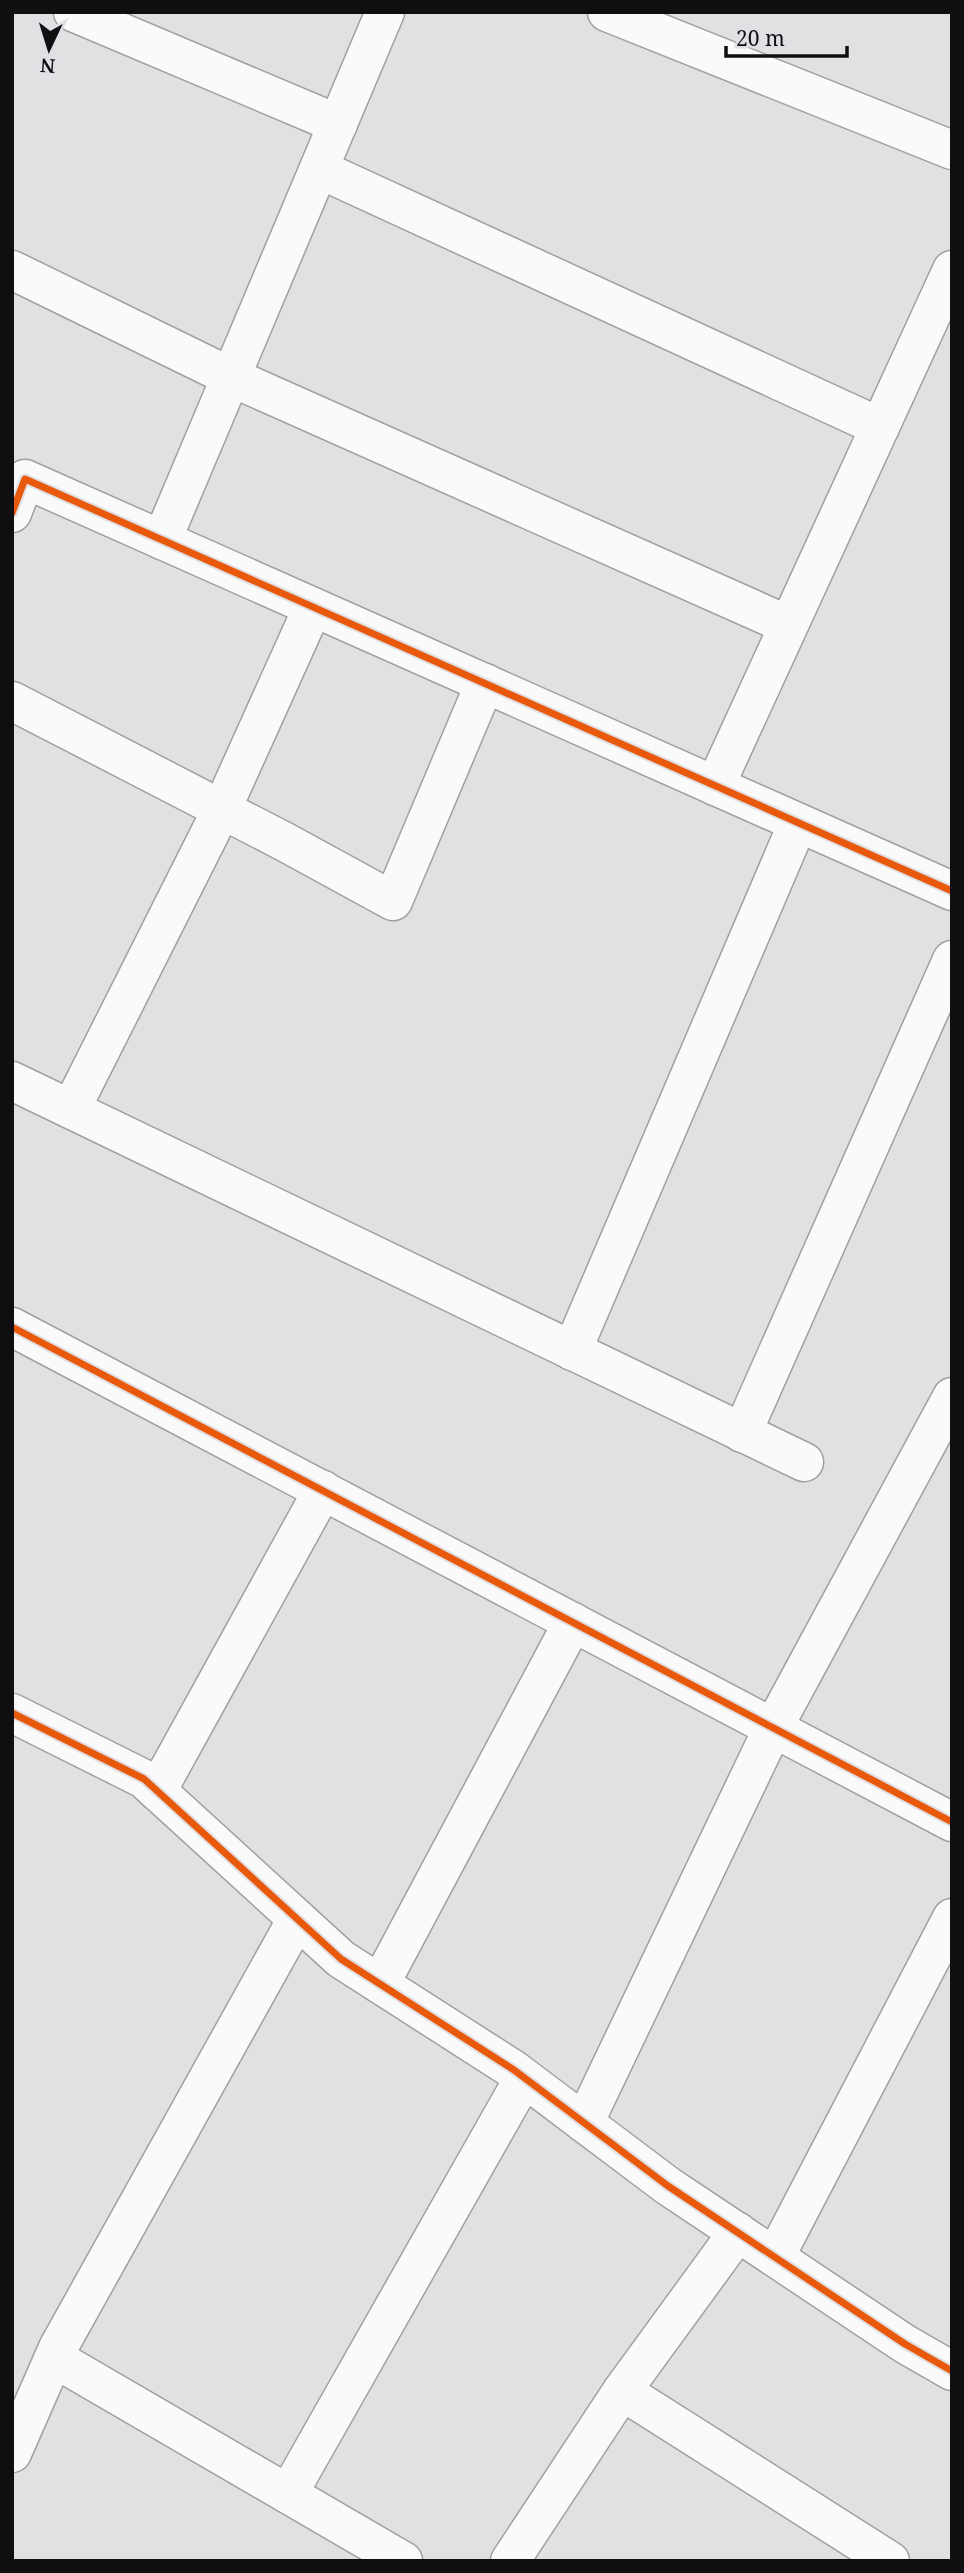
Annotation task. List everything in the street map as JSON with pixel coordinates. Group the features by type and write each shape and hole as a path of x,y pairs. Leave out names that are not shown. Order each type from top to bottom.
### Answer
{"street":[{"path":"73,12 338,124"},
{"path":"162,540 385,12"},
{"path":"607,12 952,150"},
{"path":"318,169 880,427"},
{"path":"12,270 231,377 788,625"},
{"path":"715,786 952,270"},
{"path":"12,513 25,479 952,891"},
{"path":"71,1110 220,811 313,607"},
{"path":"12,701 393,901 485,683"},
{"path":"572,1351 798,823"},
{"path":"742,1433 952,960"},
{"path":"12,1081 804,1462"},
{"path":"12,1327 952,1822"},
{"path":"584,2123 773,1728 952,1397"},
{"path":"158,1791 323,1490"},
{"path":"380,1984 573,1622"},
{"path":"12,1713 144,1779 341,1959 524,2078 668,2186 905,2344 952,2371"},
{"path":"775,2257 952,1918"},
{"path":"12,2453 54,2358 298,1919"},
{"path":"288,2494 524,2078"},
{"path":"510,2561 622,2391 738,2232"},
{"path":"54,2358 403,2561"},
{"path":"622,2391 890,2561"}],"cycle path":[{"path":"12,513 25,479 952,891"},
{"path":"12,1327 952,1822"},
{"path":"12,1713 144,1779 341,1959 514,2070 668,2186 905,2344 952,2371"}]}
